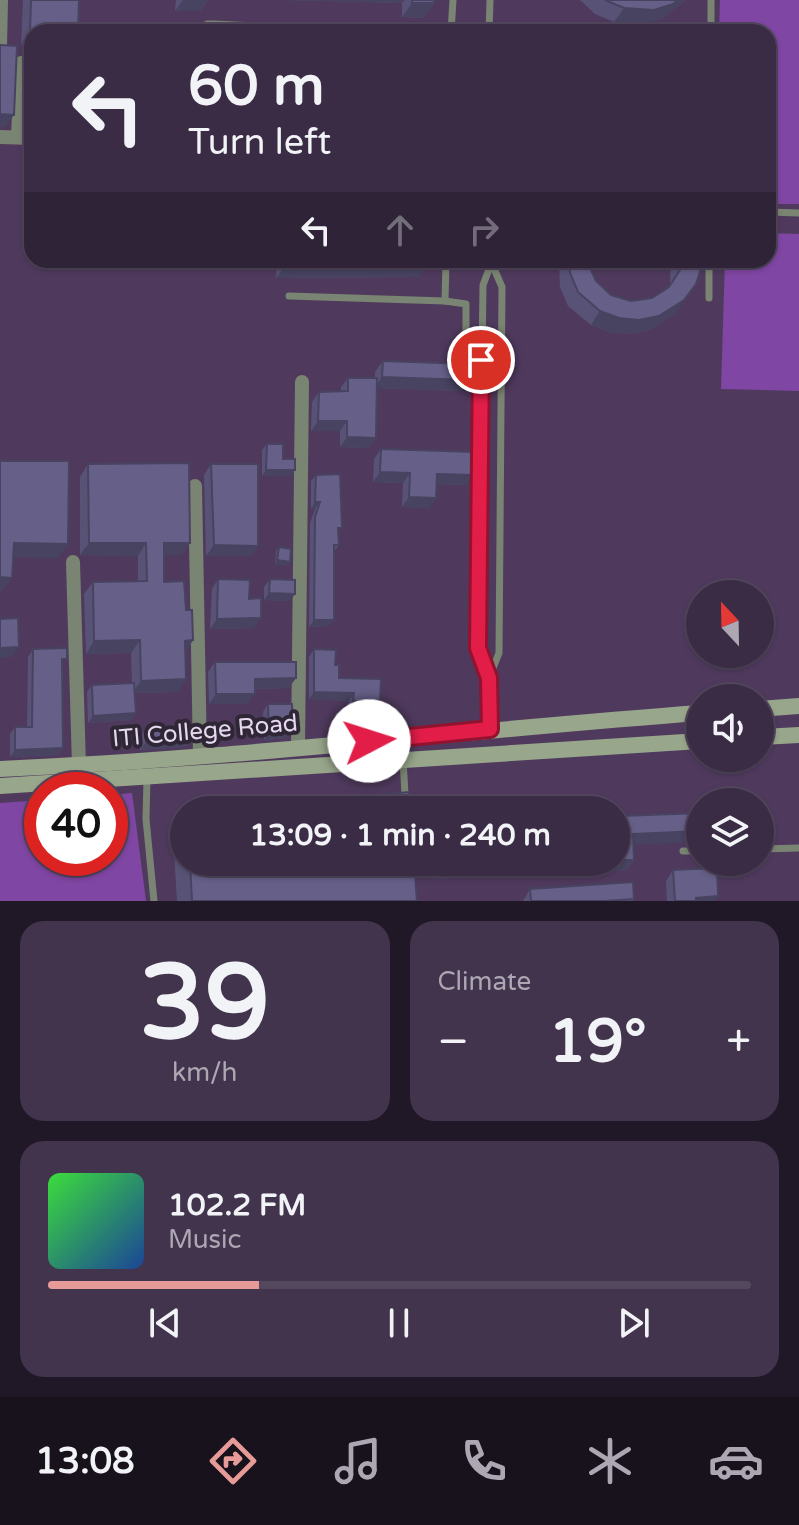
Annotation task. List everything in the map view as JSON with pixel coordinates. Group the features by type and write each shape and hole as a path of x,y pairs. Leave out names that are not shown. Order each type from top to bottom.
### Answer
{"street":[{"path":"0,47 1,0"},
{"path":"21,63 24,118"},
{"path":"0,137 24,137"},
{"path":"298,747 302,382"},
{"path":"195,486 200,756"},
{"path":"73,562 79,766"},
{"path":"774,708 799,706"},
{"name":"ITI College Road","path":"0,769 79,766 686,714"},
{"path":"774,736 799,735"},
{"name":"ITI College Road","path":"0,786 686,742"}],"lane":[{"path":"452,24 453,0"},
{"path":"489,24 490,0"},
{"path":"711,0 711,24"},
{"path":"776,212 799,213"},
{"path":"445,301 446,268"},
{"path":"489,268 483,285 478,648 489,678 490,729"},
{"path":"489,678 499,653 502,287 494,268"},
{"path":"709,268 709,298"},
{"path":"289,296 466,304 466,342"},
{"path":"481,360 502,360"},
{"path":"403,760 405,796"},
{"path":"147,776 146,819 154,901"},
{"path":"774,849 799,848"}],"shaded area":[{"path":"720,0 799,0 799,204 776,204 776,24 719,24"},
{"path":"776,233 799,234 799,391 721,389 725,268 776,268"},
{"path":"128,793 132,793 146,901 0,901 0,803 24,801 24,876 128,876"}],"building":[{"path":"31,0 79,0 78,24 30,24"},
{"path":"412,0 434,0 434,3 412,3"},
{"path":"605,0 678,0 654,10 624,8"},
{"path":"0,45 17,46 14,115 0,114"},
{"path":"570,268 590,268 596,281 611,295 631,301 652,298 669,287 680,268 701,268 696,284 684,300 659,316 639,320 619,318 600,311 578,292"},
{"path":"383,361 470,364 469,380 382,377"},
{"path":"348,378 377,378 376,438 347,437 347,421 318,421 319,392 348,391"},
{"path":"267,444 283,444 283,459 295,459 295,470 266,470"},
{"path":"381,449 474,452 473,475 437,474 436,498 409,497 410,473 380,472"},
{"path":"0,461 69,461 68,544 14,543 12,578 0,577"},
{"path":"189,463 190,543 164,543 164,582 184,581 186,610 192,610 193,640 185,641 186,679 141,681 140,640 94,641 93,582 147,581 146,543 89,543 88,464"},
{"path":"211,464 258,464 258,546 214,545"},
{"path":"340,474 342,528 338,528 339,545 334,545 334,620 314,620 315,517 320,502 315,502 316,475"},
{"path":"279,547 291,549 290,562 277,560"},
{"path":"218,579 250,580 249,599 261,598 261,618 217,619"},
{"path":"270,579 295,580 295,594 269,593"},
{"path":"18,618 19,647 0,648 0,619"},
{"path":"67,648 67,659 62,659 63,748 15,750 15,727 32,727 33,649"},
{"path":"314,649 336,650 335,665 339,665 339,678 381,679 380,702 353,701 354,693 314,692"},
{"path":"215,662 296,662 296,678 255,679 255,694 216,694"},
{"path":"134,683 136,713 93,716 92,685"},
{"path":"268,704 292,704 293,731 269,733"},
{"path":"190,728 190,739 146,742 145,730"},
{"path":"409,792 409,796 367,796"},
{"path":"686,814 686,832 633,834 634,860 630,860 630,816"},
{"path":"686,869 686,876 717,876 718,896 696,898 696,901 675,901 673,870"},
{"path":"191,876 415,876 417,901 192,901"},
{"path":"633,882 634,899 531,901 530,889"}],"route":[{"path":"369,741 490,729 489,678 478,648 481,360"}]}
